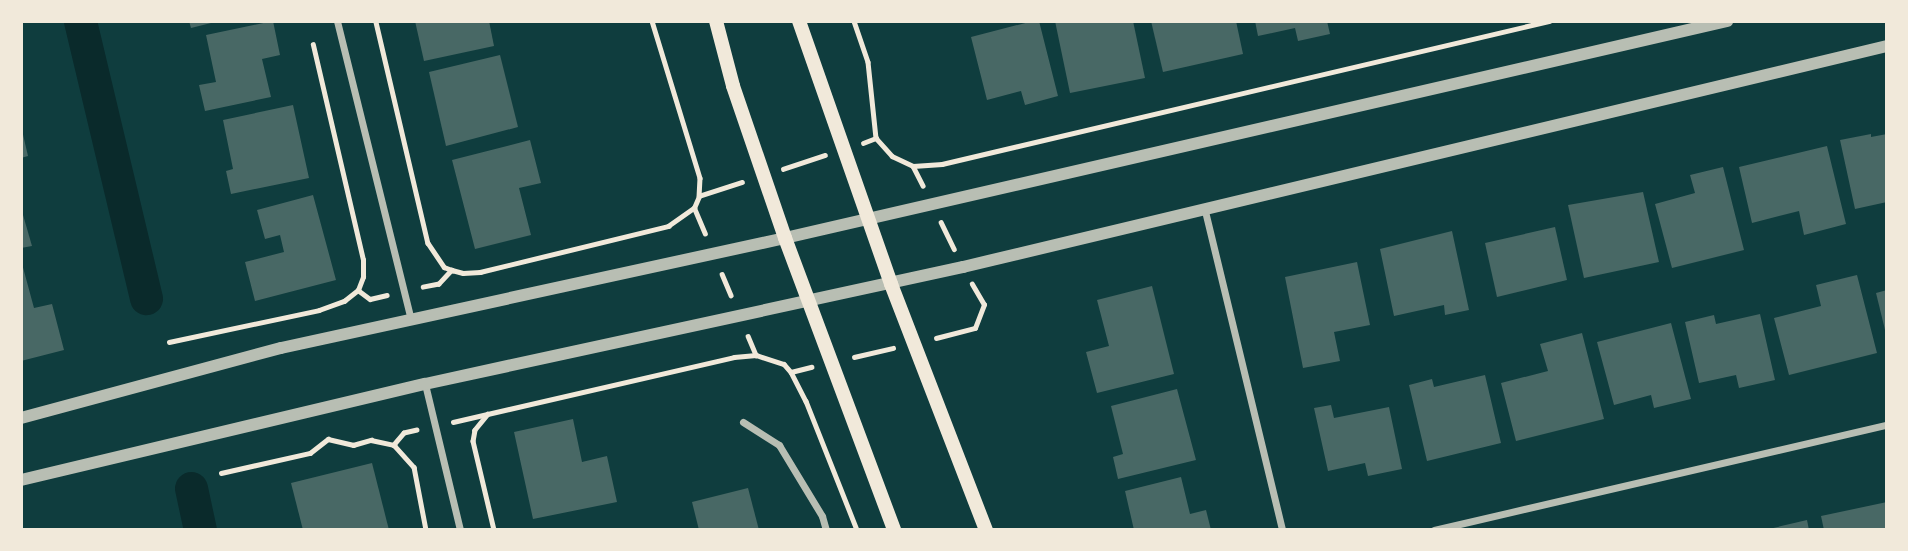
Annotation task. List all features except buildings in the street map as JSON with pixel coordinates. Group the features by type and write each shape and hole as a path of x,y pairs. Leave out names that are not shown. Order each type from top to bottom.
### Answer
{"main road":[{"path":"716,21 733,86 785,238 894,530"},
{"path":"799,21 867,219 986,530"}],"street":[{"path":"337,21 411,318"},
{"path":"21,418 281,348 785,238 1727,21"},
{"path":"21,480 425,384 891,284 1205,211 1887,46"},
{"path":"1205,211 1282,530"},
{"path":"425,384 460,530"},
{"path":"743,422 779,444 822,516 826,530"},
{"path":"1434,530 1887,425"}],"path":[{"path":"376,22 428,243 444,267 463,273 480,272 668,226 694,208 699,197 700,178 652,21"},
{"path":"854,21 868,62 876,138 892,156 913,166 942,164 1549,21"},
{"path":"169,342 320,310 344,301 358,290 363,276 363,260 313,45"},
{"path":"699,197 876,138"},
{"path":"791,372 975,328 984,305 913,166"},
{"path":"694,208 756,355"},
{"path":"358,290 370,299 439,284 452,270"},
{"path":"394,445 404,433 734,357 756,355 784,363 791,372 806,401 856,530"},
{"path":"488,414 475,429 473,441 494,530"},
{"path":"221,473 310,453 328,439 353,445 371,440 394,445 414,467 426,530"}],"waterway":[{"path":"80,21 146,298"},
{"path":"191,488 200,530"}]}
